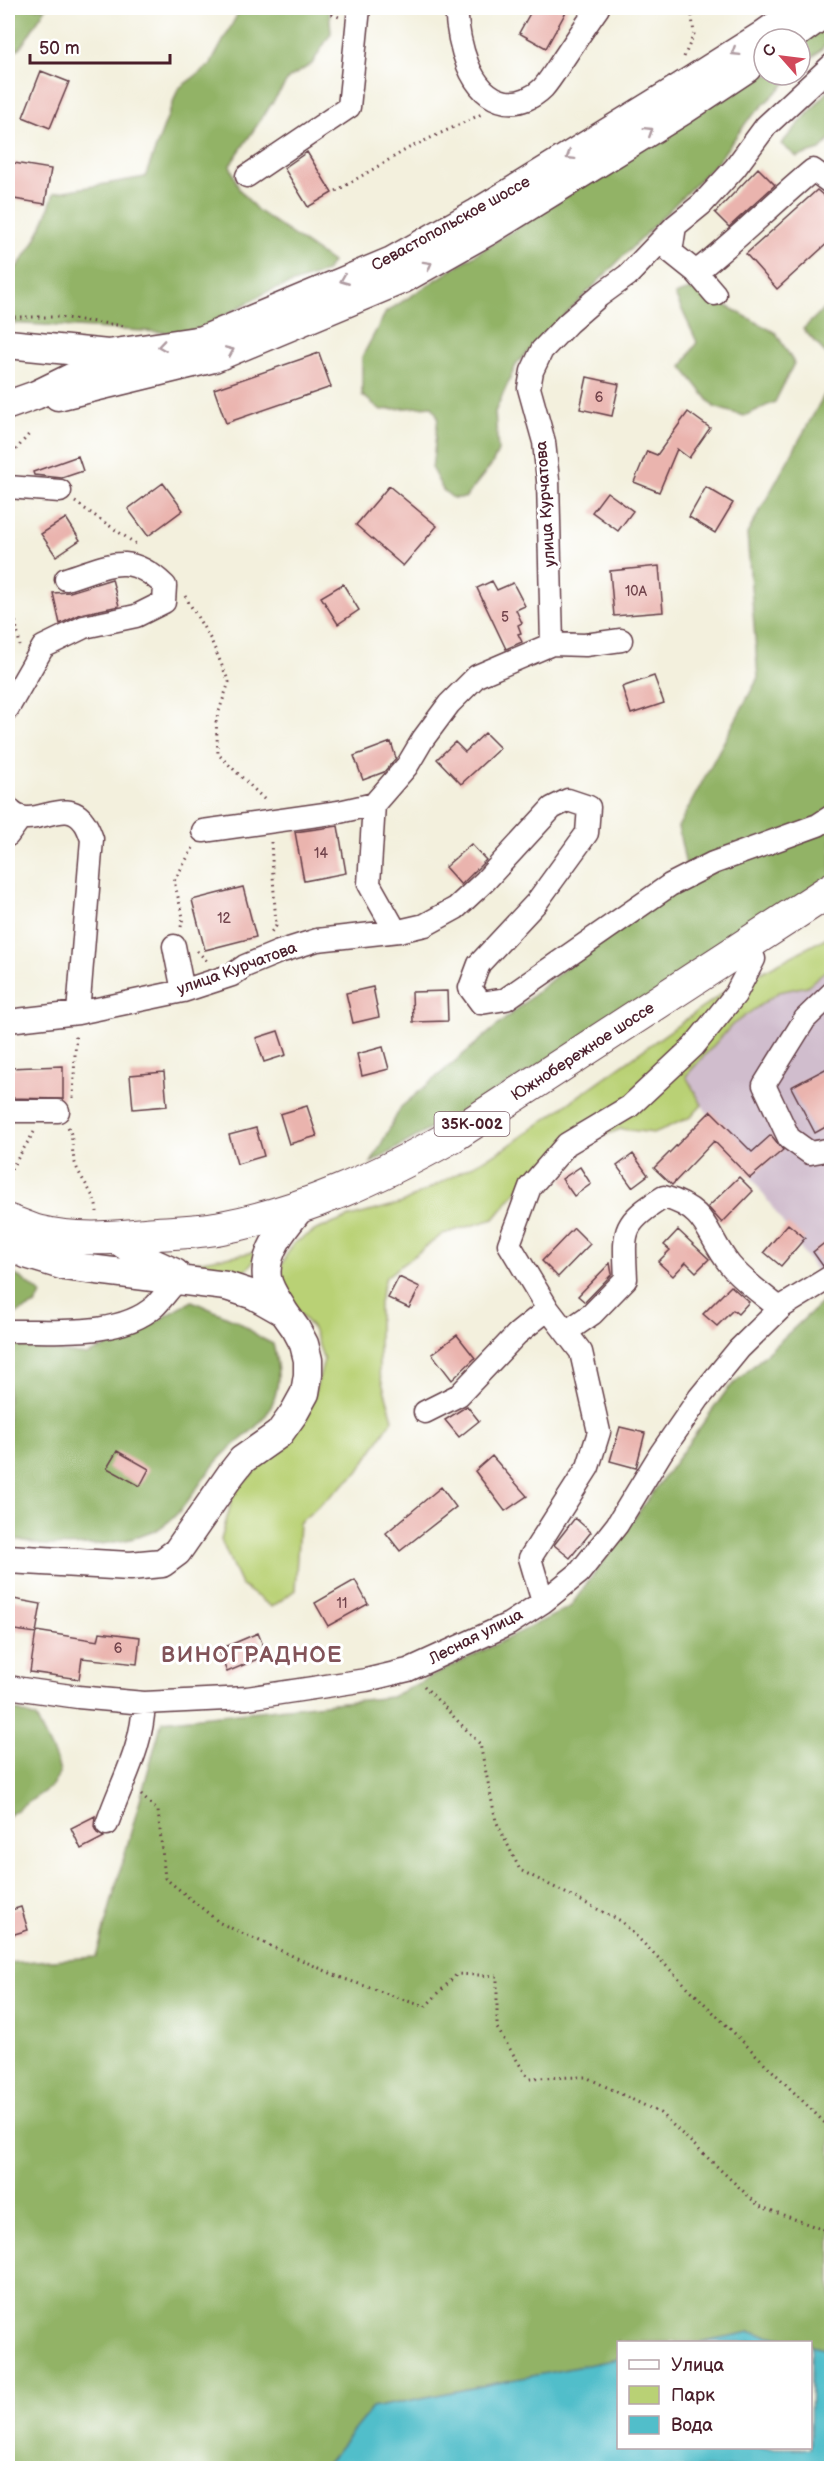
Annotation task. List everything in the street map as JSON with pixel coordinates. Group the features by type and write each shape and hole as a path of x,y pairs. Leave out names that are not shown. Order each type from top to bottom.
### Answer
{"highway":[{"name":"Южнобережное шоссе","path":"8,1221 38,1232 126,1247 215,1247 291,1219 454,1135 831,889"},
{"name":"Южнобережное шоссе","path":"291,1219 364,1202 427,1168 831,909"},
{"name":"Южнобережное шоссе","path":"8,1244 81,1258 126,1247"}],"main road":[{"name":"Севастопольское шоссе","path":"8,413 79,374 108,354 203,339 392,261 477,213 670,94 801,8"},
{"path":"805,27 831,8"},
{"name":"Севастопольское шоссе","path":"8,405 41,395 134,379 214,358 403,279 682,111 752,64"},
{"path":"18,345 108,354 134,379"},
{"path":"18,345 46,356 53,365 54,375 41,395"},
{"path":"8,1559 130,1566 162,1563 177,1552 242,1460 279,1434 305,1392 308,1376 304,1344 273,1293 267,1277 270,1257 291,1219"},
{"path":"8,1244 26,1254 65,1266 226,1286 254,1295 284,1312"},
{"path":"126,1247 188,1282"}],"street":[{"path":"247,176 349,107 359,8"},
{"path":"456,8 457,27 470,68 484,92 499,101 513,103 530,99 544,87 598,8"},
{"name":"улица Курчатова","path":"552,644 548,480 544,442 529,388 532,371 543,350 568,323 628,275 675,226 702,204 735,168 766,126 831,65"},
{"path":"696,272 733,243 770,206 813,170 831,184"},
{"path":"675,226 671,252 696,272 715,294"},
{"path":"8,487 60,490"},
{"path":"8,708 14,682 43,647 84,627 136,616 164,602 165,586 149,570 123,561 66,579"},
{"path":"203,831 268,812 339,812 374,804 407,766 448,704 477,676 552,644 585,645 621,640"},
{"name":"улица Курчатова","path":"8,1021 78,1013 183,991 232,975 254,963 317,940 425,925 456,908 485,881 552,808 568,800 589,807 587,833 569,860 536,903 478,963 470,988 481,1003 506,999 670,885 713,863 818,825 831,816"},
{"path":"374,804 369,884 395,930"},
{"path":"8,835 14,813 35,819 64,811 74,813 84,821 92,839 78,1013"},
{"path":"174,946 183,991"},
{"path":"543,1602 530,1558 588,1467 599,1432 581,1352 548,1309 509,1244 530,1187 567,1144 629,1107 693,1047 735,995 754,959"},
{"path":"831,993 806,1018 764,1085 789,1138 810,1153 831,1149"},
{"path":"8,1111 52,1111"},
{"path":"566,1332 592,1314 626,1280 624,1234 640,1211 664,1197 682,1202 700,1216 730,1265 780,1309"},
{"name":"Лесная улица","path":"8,1687 144,1703 247,1698 366,1680 408,1670 448,1654 509,1624 543,1602 579,1573 617,1525 661,1453 699,1398 739,1348 780,1309 831,1276"},
{"path":"8,1331 91,1330 117,1325 133,1320 188,1282"},
{"path":"425,1412 459,1395 517,1334 548,1309"},
{"path":"107,1824 132,1764 143,1727 144,1703"}],"path":[{"path":"683,59 694,34 691,8"},
{"path":"336,191 409,148 479,117 499,101"},
{"path":"8,317 58,317 134,327"},
{"path":"8,459 30,433"},
{"path":"60,490 142,548"},
{"path":"8,580 20,635 14,682"},
{"path":"181,589 211,640 229,682 216,720 218,754 268,812 276,926 266,940"},
{"path":"174,946 183,923 174,881 203,831"},
{"path":"174,946 194,940 196,950 211,964"},
{"path":"8,1174 52,1111 72,1103 78,1013"},
{"path":"52,1111 72,1132 74,1161 97,1207"},
{"path":"408,1670 480,1744 496,1821 520,1870 621,1921 831,2130"},
{"path":"125,1779 158,1811 165,1878 220,1923 339,1977 424,2007 457,1974 497,1976 497,2028 528,2078 586,2077 660,2113 759,2206 831,2233"}],"shaded area":[{"path":"831,966 831,1267 818,1274 702,1105 686,1076 731,1025 779,992 807,986"}],"green space":[{"path":"13,8 46,8 21,47 8,57 8,16"},
{"path":"235,8 329,8 331,33 312,64 289,78 230,165 239,189 257,210 332,262 326,272 267,292 202,328 177,333 8,323 8,277 36,238 54,193 145,177 178,89 210,65 237,15"},
{"path":"831,8 831,40 812,58 812,27"},
{"path":"752,68 752,87 782,87 748,120 718,161 517,363 495,412 498,451 492,464 465,498 453,498 443,490 432,469 438,417 432,406 381,410 362,395 362,357 386,312 705,107"},
{"path":"831,88 831,139 820,150 797,157 781,144"},
{"path":"694,288 776,333 794,363 775,402 744,416 714,407 682,367 697,342 675,295"},
{"path":"831,302 831,359 803,329"},
{"path":"831,383 831,877 634,1011 371,1163 401,1107 686,866 678,827 758,678 747,534"},
{"path":"831,935 831,966 807,986 779,992 732,1025 686,1076 702,1105 691,1117 654,1133 621,1129 582,1144 530,1175 494,1219 443,1234 386,1277 379,1302 379,1372 393,1419 358,1472 299,1523 295,1590 272,1607 241,1585 221,1540 234,1492 271,1456 312,1402 324,1360 313,1329 290,1302 278,1276 285,1257 294,1243 316,1230 350,1217 402,1203 504,1149 723,993"},
{"path":"256,1252 254,1261 249,1267 235,1275 177,1265"},
{"path":"8,1272 21,1278 41,1294 36,1305 13,1315 8,1314"},
{"path":"831,1294 831,2351 812,2345 812,2341 794,2341 751,2332 705,2341 617,2341 617,2359 372,2408 323,2468 8,2468 8,1963 96,1957 162,1721 391,1697 570,1607 727,1390"},
{"path":"192,1301 239,1322 273,1344 278,1380 273,1402 263,1419 220,1458 173,1518 152,1532 126,1540 70,1546 43,1545 8,1539 8,1345 87,1355 135,1334"},
{"path":"8,1707 36,1718 57,1761 60,1773 52,1786 8,1816"}],"water":[{"path":"751,2332 794,2341 705,2341"},
{"path":"812,2345 831,2351 831,2468 323,2468 372,2408 617,2359 617,2449 812,2449"}],"building":[{"path":"533,8 568,8 546,48 519,33"},
{"path":"41,71 69,82 50,128 23,117"},
{"path":"307,152 332,193 308,207 284,168"},
{"path":"8,162 51,169 45,204 8,198"},
{"path":"758,168 775,185 729,227 715,213"},
{"path":"817,190 831,202 831,240 777,289 746,254"},
{"path":"319,353 331,387 226,423 214,389"},
{"path":"587,377 619,384 612,416 580,409"},
{"path":"688,412 710,428 689,458 677,449 659,492 634,482 647,451 657,455"},
{"path":"78,456 83,471 62,478 34,475 33,472"},
{"path":"163,483 183,510 148,536 128,509"},
{"path":"389,486 437,526 403,566 356,525"},
{"path":"706,487 733,503 715,533 689,517"},
{"path":"607,492 633,511 618,531 592,512"},
{"path":"66,518 80,540 56,556 41,534"},
{"path":"659,566 663,612 614,616 610,571"},
{"path":"112,579 119,606 81,614 60,624 53,593 70,592"},
{"path":"492,581 497,590 513,583 525,606 516,610 522,623 518,625 521,633 518,634 522,642 506,649 477,588"},
{"path":"343,584 359,610 338,624 321,597"},
{"path":"654,676 664,703 631,714 622,687"},
{"path":"485,733 500,748 461,784 437,759 455,742 465,752"},
{"path":"391,742 396,758 384,772 363,780 354,756"},
{"path":"338,826 346,873 304,881 295,832"},
{"path":"471,844 486,860 461,885 445,867"},
{"path":"243,887 256,937 205,950 192,900"},
{"path":"373,987 379,1017 353,1023 346,993"},
{"path":"447,991 448,1021 413,1022 412,992"},
{"path":"278,1031 286,1055 264,1062 256,1038"},
{"path":"383,1047 389,1069 362,1076 357,1054"},
{"path":"63,1066 63,1099 8,1098 8,1068"},
{"path":"831,1066 831,1124 815,1133 791,1087"},
{"path":"164,1072 167,1106 133,1109 130,1075"},
{"path":"307,1106 317,1136 289,1144 280,1114"},
{"path":"711,1111 752,1152 771,1135 783,1150 750,1178 714,1141 672,1185 654,1168"},
{"path":"256,1128 264,1156 237,1164 229,1135"},
{"path":"633,1154 648,1175 632,1187 617,1166"},
{"path":"580,1167 591,1184 574,1196 562,1179"},
{"path":"739,1177 753,1191 722,1223 708,1207"},
{"path":"788,1224 805,1238 781,1266 764,1252"},
{"path":"574,1228 590,1244 558,1277 542,1261"},
{"path":"678,1230 709,1259 696,1272 686,1262 673,1276 658,1262 670,1250 664,1245"},
{"path":"831,1238 831,1263 823,1266 813,1252"},
{"path":"610,1263 612,1274 585,1302 578,1296"},
{"path":"399,1277 420,1287 409,1308 388,1298"},
{"path":"731,1286 749,1302 738,1314 733,1310 717,1326 703,1314"},
{"path":"457,1335 475,1358 452,1380 432,1354"},
{"path":"467,1406 479,1421 459,1437 445,1420"},
{"path":"620,1427 645,1433 636,1468 610,1461"},
{"path":"117,1451 149,1469 140,1486 107,1468"},
{"path":"492,1456 527,1496 505,1511 475,1471"},
{"path":"441,1487 456,1507 400,1551 386,1533"},
{"path":"575,1518 591,1532 570,1558 554,1545"},
{"path":"355,1580 368,1604 328,1626 315,1603"},
{"path":"8,1598 41,1604 36,1633 8,1629"},
{"path":"36,1631 98,1641 100,1632 140,1637 137,1664 82,1658 79,1679 30,1672"},
{"path":"258,1633 267,1655 227,1672 218,1650"},
{"path":"95,1816 94,1827 97,1833 104,1837 81,1849 71,1828"},
{"path":"21,1907 28,1930 8,1936 8,1911"}],"district":[{"name":"ВИНОГРАДНОЕ","path":"252,1655"}]}
